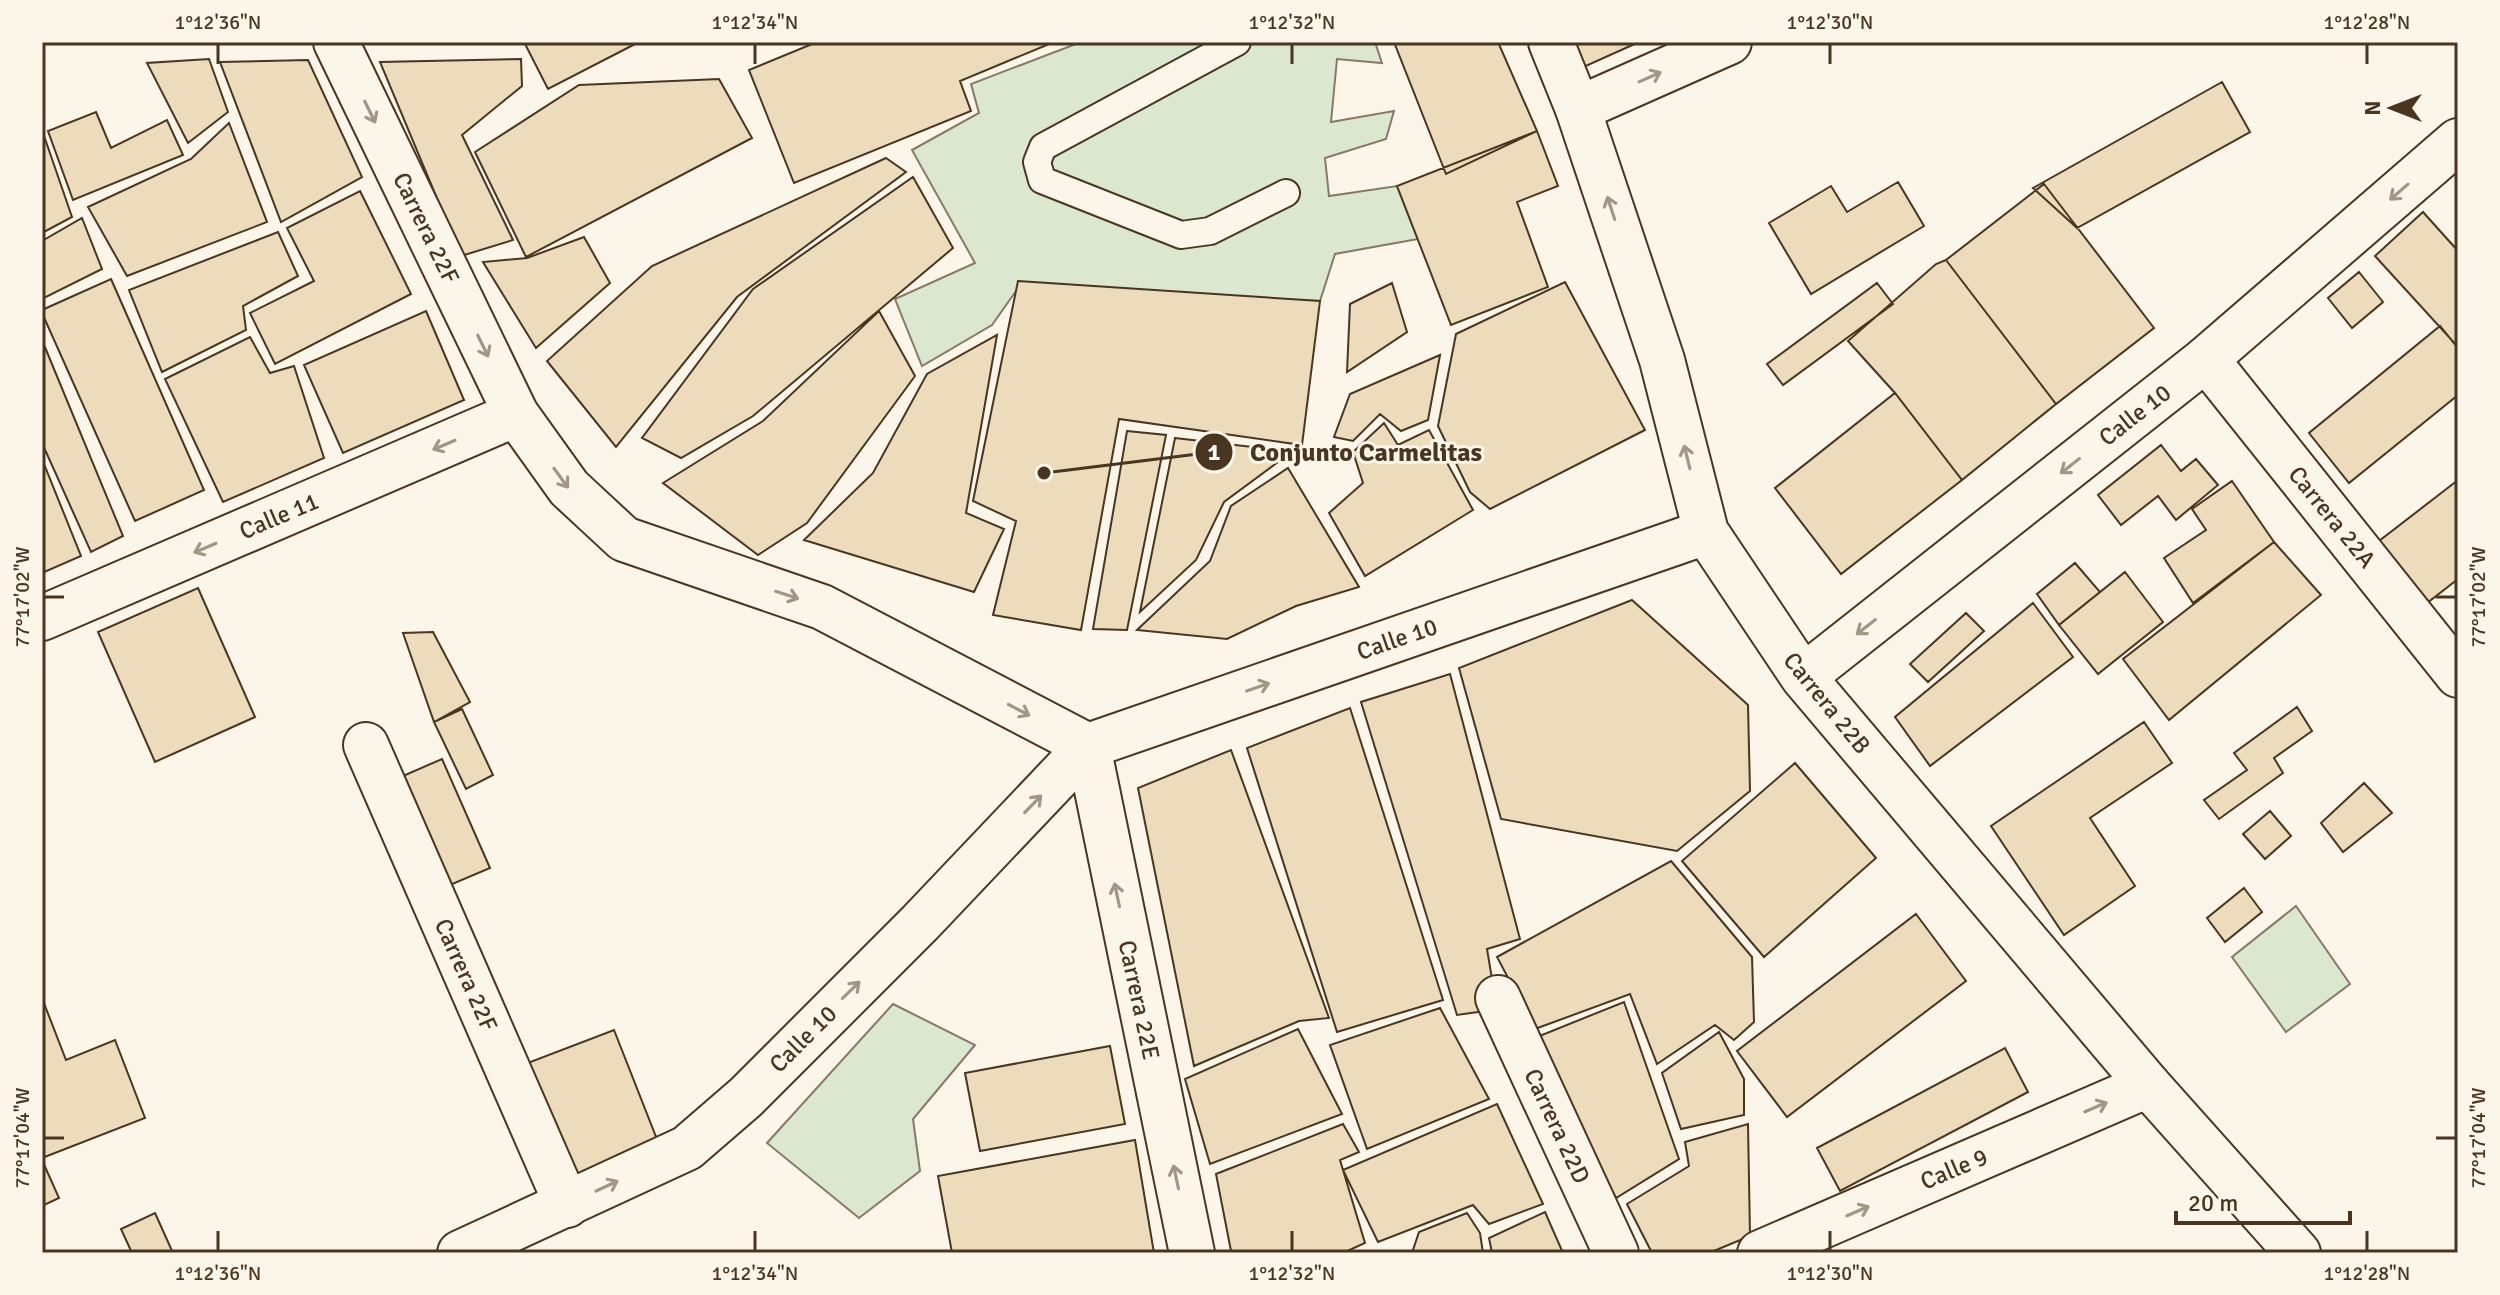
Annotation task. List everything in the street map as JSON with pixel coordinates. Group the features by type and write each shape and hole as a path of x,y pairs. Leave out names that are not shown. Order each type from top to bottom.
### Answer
{"street":[{"name":"Carrera 22B","path":"1551,42 1578,109 1662,360 1706,532 1803,677 2148,1085 2298,1253"},
{"path":"1578,109 1729,42"},
{"name":"Carrera 22F","path":"338,43 516,414"},
{"name":"Calle 10","path":"1803,677 2206,359 2458,141"},
{"name":"Carrera 22A","path":"2206,359 2458,675"},
{"path":"516,414 569,488 624,539 822,607 1088,746"},
{"name":"Calle 11","path":"42,618 516,414"},
{"name":"Calle 10","path":"460,1253 687,1148 920,923 1088,746 1706,532"},
{"name":"Carrera 22F","path":"366,745 567,1205"},
{"name":"Carrera 22E","path":"1088,746 1192,1253"},
{"name":"Carrera 22D","path":"1498,998 1616,1253"},
{"name":"Calle 9","path":"1760,1253 2148,1085"}],"lane":[{"path":"1237,42 1043,147 1037,162 1042,180 1181,235 1210,231 1286,193"}],"green space":[{"path":"1081,42 1375,42 1382,63 1337,59 1331,122 1394,111 1386,139 1325,158 1329,196 1397,186 1418,239 1335,254 1320,301 1016,291 992,325 922,366 895,299 975,263 912,150 979,113 971,84"},
{"path":"2296,906 2350,984 2286,1032 2232,957"},
{"path":"893,1004 975,1045 913,1119 920,1171 859,1218 767,1143"}],"building":[{"path":"524,42 639,42 548,89"},
{"path":"817,42 1054,42 960,81 971,111 794,183 749,70"},
{"path":"1394,42 1498,42 1537,131 1446,174"},
{"path":"1565,42 1639,42 1577,70"},
{"path":"209,59 228,112 188,143 147,63"},
{"path":"521,59 522,86 462,135 513,240 461,256 380,62"},
{"path":"308,60 362,177 281,222 220,62"},
{"path":"719,79 752,138 526,257 475,152 579,85"},
{"path":"2222,82 2250,132 2077,228 2033,188"},
{"path":"96,112 111,148 167,120 183,155 73,200 48,131"},
{"path":"229,123 267,222 127,276 88,207 191,159"},
{"path":"42,130 72,217 42,233"},
{"path":"1537,131 1558,186 1517,202 1548,287 1451,325 1397,186"},
{"path":"886,158 906,172 737,297 616,447 547,361 652,266"},
{"path":"913,177 953,248 753,416 681,458 642,438 753,289"},
{"path":"1898,182 1924,226 1811,294 1769,223 1831,186 1847,212"},
{"path":"2044,184 2154,328 2056,404 1946,260"},
{"path":"360,191 411,294 275,364 250,313 314,281 287,228"},
{"path":"2423,212 2458,251 2458,347 2375,256"},
{"path":"82,218 102,269 42,299 42,241"},
{"path":"278,232 298,276 243,306 246,330 162,372 129,290"},
{"path":"584,237 610,283 536,348 483,262 527,258"},
{"path":"1946,260 2056,404 1962,480 1895,393 1848,341 1936,264"},
{"path":"2359,272 2383,302 2352,328 2328,298"},
{"path":"111,279 204,490 135,521 42,313 42,310"},
{"path":"1018,281 1320,301 1302,445 1119,419 1081,630 993,615 1016,521 973,501"},
{"path":"1565,282 1645,430 1490,509 1470,492 1438,426 1456,334"},
{"path":"1392,283 1407,332 1347,372 1350,304"},
{"path":"1877,283 1893,304 1783,385 1767,364"},
{"path":"426,311 464,400 343,453 304,365"},
{"path":"879,311 915,376 807,523 758,555 663,483 763,421"},
{"path":"2440,326 2458,348 2458,395 2349,483 2309,433"},
{"path":"997,335 966,513 1004,529 974,592 804,540 873,473 927,374"},
{"path":"250,337 270,373 294,366 324,458 223,502 165,379"},
{"path":"42,340 123,536 91,552 42,443"},
{"path":"1440,355 1428,420 1401,431 1380,414 1353,441 1334,437 1350,394"},
{"path":"1895,393 1962,480 1841,574 1775,488"},
{"path":"1384,423 1398,445 1429,430 1473,510 1365,576 1329,513 1363,483 1353,452"},
{"path":"1127,431 1166,435 1127,630 1093,629"},
{"path":"1175,438 1278,450 1282,459 1224,502 1196,560 1140,612"},
{"path":"2161,445 2181,471 2196,459 2218,485 2176,520 2158,496 2121,525 2098,495"},
{"path":"42,459 81,556 42,573"},
{"path":"1288,468 1359,587 1296,606 1227,639 1137,630 1210,561 1231,506"},
{"path":"2458,480 2458,579 2418,610 2370,548"},
{"path":"2232,481 2274,542 2193,603 2164,558 2206,530 2192,509"},
{"path":"2274,542 2321,595 2169,720 2123,659"},
{"path":"2075,563 2100,592 2059,625 2037,594"},
{"path":"2125,572 2163,622 2098,674 2059,625"},
{"path":"198,588 255,717 155,762 98,632"},
{"path":"1632,600 1748,705 1750,791 1677,851 1501,819 1459,668"},
{"path":"2033,603 2073,657 1930,766 1895,717"},
{"path":"1966,613 1984,631 1928,682 1910,664"},
{"path":"433,632 470,702 434,722 403,633"},
{"path":"1450,674 1520,939 1487,949 1493,985 1485,1011 1457,1015 1361,702"},
{"path":"2297,707 2312,731 2274,758 2283,773 2219,819 2204,800 2247,770 2234,753"},
{"path":"1350,708 1443,1000 1337,1032 1247,748"},
{"path":"462,709 493,775 466,789 434,722"},
{"path":"2144,722 2172,763 2090,818 2135,886 2064,935 1991,826"},
{"path":"1231,750 1329,1018 1299,1021 1194,1066 1138,788"},
{"path":"442,759 490,868 443,888 396,779"},
{"path":"1795,763 1876,858 1764,957 1682,861"},
{"path":"2364,783 2392,813 2343,852 2321,823"},
{"path":"2270,811 2291,836 2265,859 2243,834"},
{"path":"1671,861 1752,957 1754,1022 1734,1040 1715,1025 1657,1064 1630,994 1535,1029 1497,957"},
{"path":"2244,888 2262,912 2225,942 2207,918"},
{"path":"1916,914 1966,981 1787,1117 1737,1051"},
{"path":"42,998 66,1060 115,1040 145,1118 42,1158"},
{"path":"1624,1002 1679,1159 1616,1198 1532,1039"},
{"path":"1440,1008 1489,1099 1367,1149 1330,1045"},
{"path":"1298,1029 1342,1114 1210,1164 1185,1079"},
{"path":"614,1030 660,1147 571,1182 525,1064"},
{"path":"1719,1032 1744,1079 1744,1115 1681,1129 1662,1073"},
{"path":"1110,1046 1125,1124 980,1151 965,1073"},
{"path":"2005,1048 2028,1092 1840,1191 1817,1148"},
{"path":"1497,1104 1543,1204 1489,1224 1473,1205 1378,1242 1343,1170"},
{"path":"1343,1124 1359,1152 1340,1160 1365,1243 1343,1253 1231,1251 1216,1174"},
{"path":"1748,1124 1750,1236 1709,1253 1652,1253 1627,1204 1689,1166 1685,1142"},
{"path":"1135,1140 1154,1253 952,1253 938,1176"},
{"path":"42,1160 59,1198 42,1206"},
{"path":"1545,1212 1563,1253 1492,1253 1489,1238"},
{"path":"155,1213 173,1253 132,1253 121,1229"},
{"path":"1467,1213 1480,1233 1483,1253 1412,1253 1419,1232"}],"place":[{"name":"Conjunto Carmelitas","path":"1044,473"}]}
